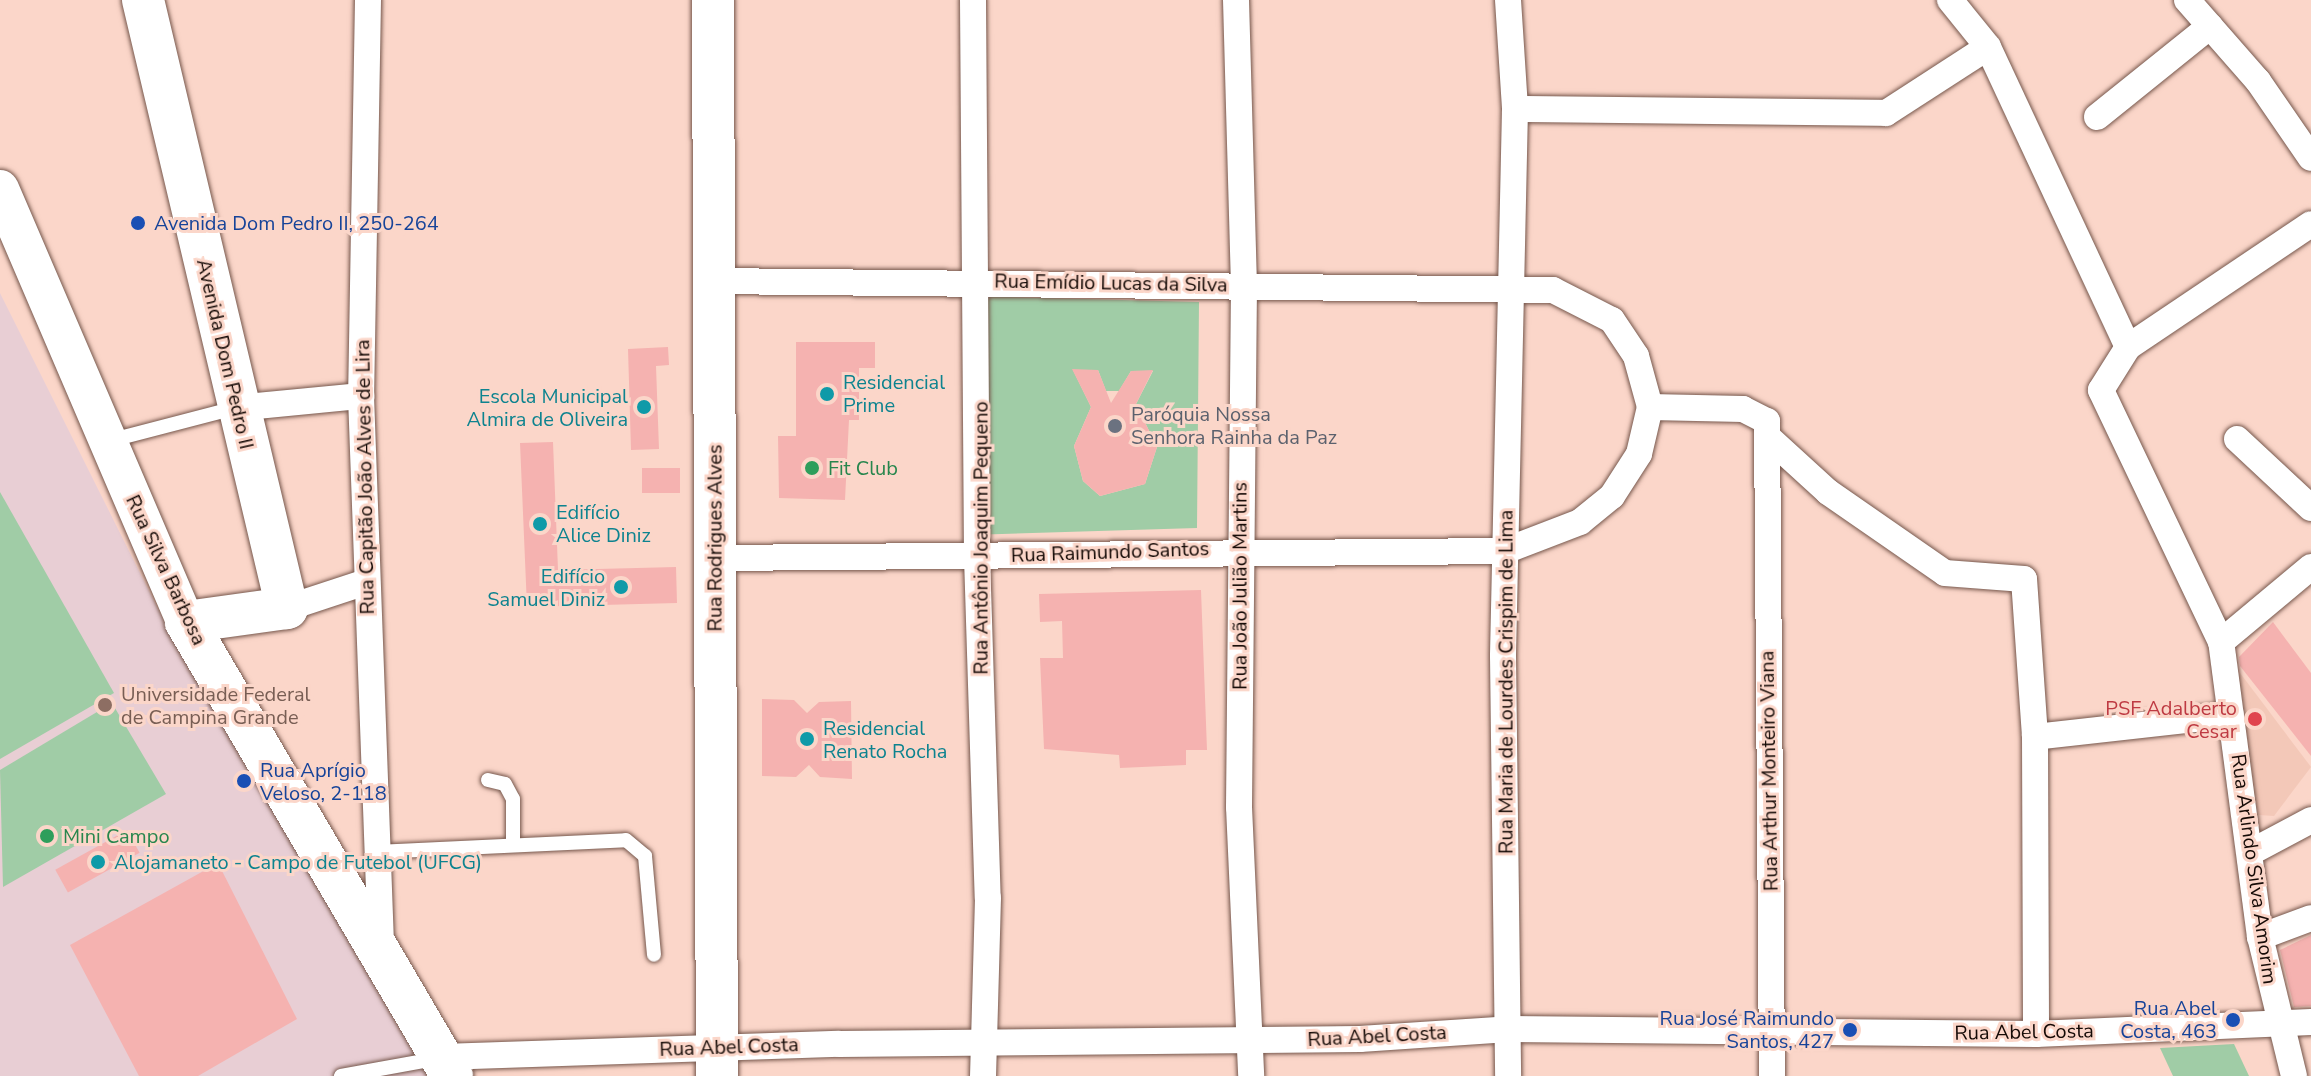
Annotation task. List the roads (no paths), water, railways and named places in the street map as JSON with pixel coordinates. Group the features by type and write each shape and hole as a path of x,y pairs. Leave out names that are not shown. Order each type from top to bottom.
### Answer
{"main road":[{"name":"Avenida Dom Pedro II","path":"143,0 236,408 287,608"},
{"name":"Rua Rodrigues Alves","path":"713,0 717,1061"},
{"name":"Rua Silva Barbosa","path":"0,189 10,243 107,441 186,622 447,1067"},
{"path":"186,622 287,608"}],"street":[{"name":"Rua Capitão João Alves de Lira","path":"368,0 361,396 382,954"},
{"name":"Rua Antônio Joaquim Pequeno","path":"973,0 980,282 977,557 988,898 983,1076"},
{"name":"Rua João Julião Martins","path":"1236,0 1244,285 1239,807 1251,1076"},
{"name":"Rua Maria de Lourdes Crispim de Lima","path":"1508,0 1515,109 1505,551 1508,1076"},
{"path":"1950,0 1988,47 2128,347 2311,224"},
{"path":"2187,0 2311,158"},
{"path":"2097,117 2210,26"},
{"path":"1515,109 1886,113 1988,47"},
{"name":"Rua Emídio Lucas da Silva","path":"712,281 1510,287 1553,290 1612,320 1636,356 1650,407"},
{"name":"Rua Arlindo Silva Amorim","path":"2128,347 2103,381 2104,401 2221,642 2253,851 2260,937 2294,1076"},
{"path":"236,408 361,396"},
{"path":"1505,551 1580,522 1612,496 1639,454 1650,407 1759,412 1770,439 1828,492 1945,573 2024,579 2035,737 2036,1034"},
{"name":"Rua Arthur Monteiro Viana","path":"1770,439 1772,1076"},
{"path":"2237,439 2311,508"},
{"name":"Rua Raimundo Santos","path":"716,558 977,557 1240,548 1505,551"},
{"path":"2221,642 2311,567"},
{"path":"287,608 366,582"},
{"path":"2035,737 2231,715"},
{"path":"2253,851 2311,820"},
{"path":"2260,937 2311,918"},
{"name":"Rua Abel Costa","path":"447,1067 717,1061 984,1046 1251,1041 1509,1029 2036,1034 2281,1027 2311,1022"}],"lane":[{"path":"107,441 236,408"},
{"path":"488,780 505,784 513,799 513,843"},
{"path":"376,852 513,843 626,840 645,856 654,955"},
{"path":"341,1076 447,1067"}],"place":[{"name":"Avenida Dom Pedro II, 250-264","path":"138,223"},
{"name":"Residencial Prime","path":"827,394"},
{"name":"Escola Municipal Almira de Oliveira","path":"644,407"},
{"name":"Paróquia Nossa Senhora Rainha da Paz","path":"1115,426"},
{"name":"Fit Club","path":"812,468"},
{"name":"Edifício Alice Diniz","path":"540,524"},
{"name":"Edifício Samuel Diniz","path":"621,587"},
{"name":"Universidade Federal de Campina Grande","path":"105,705"},
{"name":"PSF Adalberto Cesar","path":"2255,719"},
{"name":"Residencial Renato Rocha","path":"807,739"},
{"name":"Rua Aprígio Veloso, 2-118","path":"244,781"},
{"name":"Mini Campo","path":"47,836"},
{"name":"Alojamaneto - Campo de Futebol (UFCG)","path":"98,862"},
{"name":"Rua Abel Costa, 463","path":"2233,1020"},
{"name":"Rua José Raimundo Santos, 427","path":"1850,1030"}]}
